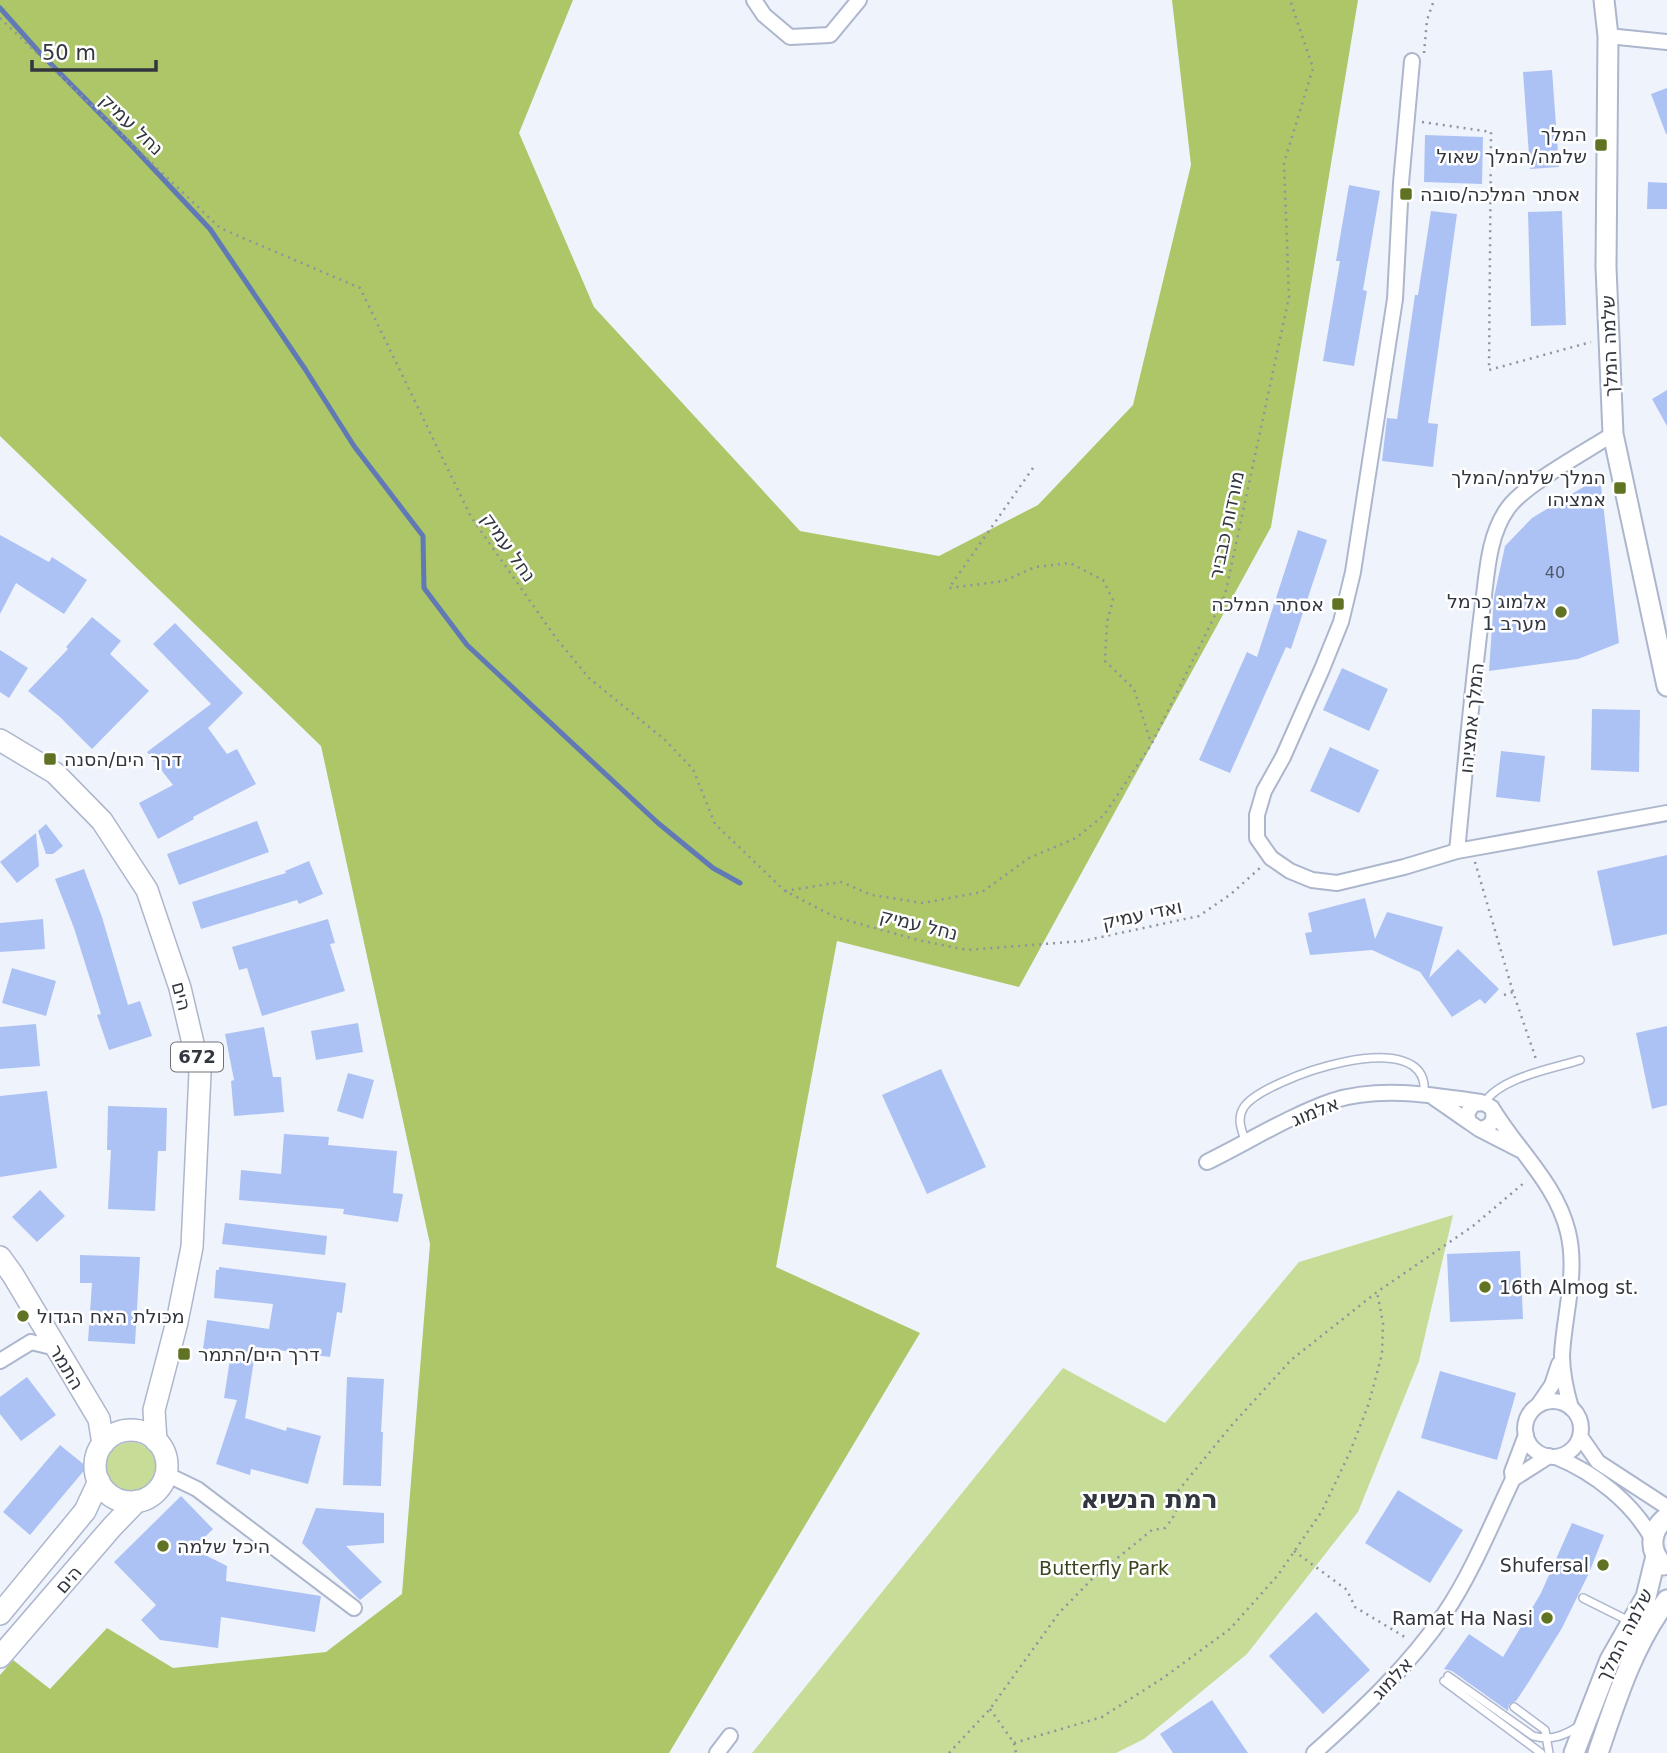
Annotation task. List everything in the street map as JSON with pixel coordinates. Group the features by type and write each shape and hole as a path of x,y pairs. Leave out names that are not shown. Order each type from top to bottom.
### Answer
{"main road":[{"name":"הים","path":"0,740 55,773 102,821 147,890 180,988 200,1073 192,1247 177,1322 154,1410 156,1441"},
{"name":"התמר","path":"0,1256 99,1419 103,1444"},
{"path":"156,1441 140,1431 129,1430 110,1437 103,1444 96,1462 99,1480 110,1495 119,1500 137,1501 156,1492 166,1474"},
{"name":"672","path":"156,1441 166,1456 166,1474"},
{"name":"הים","path":"0,1614 85,1511 99,1480"},
{"name":"הים","path":"0,1657 137,1501"}],"street":[{"path":"754,0 764,15 790,37 830,35 859,0"},
{"name":"שלמה המלך","path":"1604,0 1608,36 1606,267 1613,434 1667,686"},
{"path":"1608,36 1667,43"},
{"path":"1412,61 1401,183 1395,299 1353,572 1341,622 1322,669 1283,757 1264,791 1257,815 1257,838 1271,858 1290,871 1312,880 1337,883 1464,850 1667,813"},
{"name":"המלך אמציהו","path":"1464,850 1478,640 1488,561 1496,530 1508,507 1529,489 1613,434"},
{"name":"אלמוג","path":"1207,1163 1333,1101 1405,1092 1486,1106"},
{"path":"1428,1096 1524,1152"},
{"path":"1474,1125 1469,1110 1473,1104 1486,1106 1538,1171 1560,1209 1570,1246 1571,1288 1562,1356 1563,1377 1572,1408 1580,1422 1580,1436 1572,1450 1552,1457 1513,1479"},
{"path":"1474,1125 1490,1125 1494,1118 1486,1106"},
{"path":"0,1362 31,1342 56,1348"},
{"path":"1562,1356 1552,1385 1526,1422 1525,1434 1532,1447 1586,1472 1631,1507 1642,1520 1658,1555"},
{"path":"1537,1406 1555,1401 1572,1408"},
{"name":"אלמוג","path":"1314,1753 1374,1697 1420,1648 1447,1610 1487,1536 1513,1479 1512,1472 1525,1434"},
{"path":"1580,1436 1598,1462 1667,1507"},
{"path":"166,1474 197,1489 354,1608"},
{"name":"שלמה המלך","path":"1574,1753 1610,1660 1646,1597 1658,1555 1655,1531 1667,1517"},
{"name":"שלמה המלך","path":"1598,1753 1628,1669 1667,1600"},
{"path":"717,1753 730,1736 727,1753"}],"lane":[{"path":"1246,1143 1240,1127 1240,1116 1251,1099 1288,1080 1349,1060 1395,1058 1407,1061 1419,1069 1428,1096"},
{"path":"1486,1106 1498,1088 1580,1060"},
{"path":"1583,1598 1632,1622"},
{"path":"1541,1753 1446,1679 1533,1736 1547,1739 1565,1734 1585,1721"},
{"path":"1514,1707 1545,1730 1549,1753"}],"path":[{"name":"מורדות כבביר","path":"785,891 841,882 872,895 923,903 982,892 1029,858 1076,838 1104,815 1152,745 1225,595 1289,297 1283,163 1313,68 1290,0"},
{"path":"1412,61 1423,58 1427,20 1434,0"},
{"name":"נחל עמיק","path":"0,18 220,228 360,288 471,517 556,638 589,677 665,740 693,769 715,824 785,891 835,917 918,940 967,950 1083,941"},
{"path":"1408,120 1491,132 1489,370 1610,337"},
{"path":"1033,468 949,588 1004,581 1035,567 1070,563 1103,580 1113,600 1107,622 1105,661 1134,689 1152,745"},
{"path":"1464,850 1541,1072"},
{"name":"ואדי עמיק","path":"1083,941 1199,916 1231,894 1271,858"},
{"path":"1504,995 1513,992"},
{"path":"949,1753 990,1709 1059,1613 1094,1577 1152,1530 1165,1528 1173,1519 1180,1507 1178,1491 1231,1426 1291,1360 1377,1292 1473,1226 1538,1171"},
{"path":"1014,1743 1102,1717 1163,1678 1230,1629 1278,1574 1322,1511 1370,1403 1382,1354 1383,1322 1377,1292"},
{"path":"1294,1551 1347,1590 1355,1607 1365,1615 1388,1625 1420,1648"},
{"path":"990,1709 1014,1743 1016,1753"}],"green space":[{"path":"0,0 573,0 519,133 594,307 800,531 939,556 1038,505 1133,405 1191,165 1172,0 1358,0 1271,527 1019,987 837,941 776,1267 920,1333 669,1753 0,1753 0,1675 13,1660 50,1689 107,1628 173,1668 326,1652 402,1594 430,1244 321,746 0,436"},
{"name":"Butterfly Park","path":"1453,1215 1419,1361 1358,1512 1247,1654 1144,1739 1116,1753 752,1753 1063,1368 1165,1423 1299,1262"},
{"path":"131,1442 148,1450 156,1467 148,1484 131,1492 114,1484 106,1467 114,1450"}],"building":[{"path":"1552,70 1559,167 1530,169 1523,72"},
{"path":"1667,88 1667,134 1666,134 1651,94"},
{"path":"1425,135 1483,137 1482,184 1424,182"},
{"path":"1648,182 1667,183 1667,209 1647,209"},
{"path":"1349,185 1380,191 1363,290 1367,291 1354,366 1323,361 1340,261 1336,261"},
{"path":"1431,211 1457,214 1428,423 1438,424 1433,467 1382,461 1387,418 1397,419 1415,295 1418,295"},
{"path":"1562,211 1566,325 1531,326 1528,212"},
{"path":"1667,390 1667,426 1652,399"},
{"path":"1600,477 1619,643 1578,659 1489,671 1494,597 1505,546 1532,518"},
{"path":"1298,530 1327,540 1291,649 1286,647 1230,773 1199,760 1247,652 1257,657"},
{"path":"0,535 49,562 52,557 87,580 64,614 16,583 0,614"},
{"path":"92,617 121,641 110,654 149,691 92,749 60,717 28,691 68,649 66,647"},
{"path":"175,623 243,693 208,728 227,754 237,749 256,784 158,839 139,803 173,785 147,752 211,704 153,644"},
{"path":"0,650 28,668 9,698 0,692"},
{"path":"1342,668 1388,689 1369,731 1323,710"},
{"path":"1592,709 1640,710 1639,772 1591,770"},
{"path":"1330,747 1379,770 1359,813 1310,791"},
{"path":"1501,751 1545,756 1540,802 1496,797"},
{"path":"257,821 269,852 179,885 167,854"},
{"path":"46,824 63,846 53,854 46,854 38,831"},
{"path":"36,833 39,866 17,883 0,862"},
{"path":"1667,855 1667,934 1613,946 1597,871"},
{"path":"309,861 323,894 299,904 297,900 201,929 192,902 286,873 285,871"},
{"path":"84,869 102,917 128,1005 140,1001 152,1036 109,1050 97,1015 101,1014 74,928 55,879"},
{"path":"1365,898 1375,939 1387,912 1443,927 1429,978 1458,949 1499,989 1485,1004 1480,999 1452,1017 1420,972 1372,950 1310,955 1305,933 1312,932 1308,913"},
{"path":"43,919 45,949 0,952 0,923"},
{"path":"328,919 335,943 330,944 345,991 262,1016 247,968 239,970 232,947"},
{"path":"12,968 56,981 46,1016 2,1003"},
{"path":"358,1023 363,1052 316,1060 311,1031"},
{"path":"36,1024 40,1066 0,1069 0,1027"},
{"path":"1667,1026 1667,1105 1652,1109 1636,1033"},
{"path":"264,1027 273,1077 281,1077 284,1112 234,1116 231,1081 234,1080 225,1034"},
{"path":"941,1069 986,1167 927,1194 882,1095"},
{"path":"348,1073 374,1080 363,1119 337,1111"},
{"path":"47,1091 57,1168 0,1177 0,1096"},
{"path":"108,1106 167,1108 166,1151 158,1151 155,1211 108,1209 111,1150 107,1150"},
{"path":"284,1134 329,1137 328,1145 397,1151 393,1193 403,1194 398,1222 343,1214 344,1209 239,1200 241,1170 281,1174"},
{"path":"40,1190 65,1216 37,1242 12,1217"},
{"path":"225,1223 327,1236 325,1255 222,1244"},
{"name":"16th Almog st.","path":"1520,1251 1523,1319 1450,1322 1447,1254"},
{"path":"80,1255 140,1257 135,1344 88,1341 92,1283 80,1283"},
{"path":"219,1267 346,1283 342,1313 337,1312 330,1357 256,1347 245,1418 286,1431 287,1427 321,1436 308,1484 251,1469 250,1475 216,1464 237,1400 224,1398 231,1353 203,1349 207,1320 269,1329 273,1304 214,1298 216,1270 219,1270"},
{"path":"1440,1371 1516,1393 1497,1460 1421,1438"},
{"path":"27,1377 56,1415 21,1441 0,1414 0,1397"},
{"path":"347,1377 384,1379 381,1486 343,1485"},
{"path":"60,1445 87,1467 30,1535 3,1512"},
{"path":"1398,1490 1463,1530 1430,1583 1365,1543"},
{"path":"181,1496 213,1529 193,1549 227,1566 226,1581 321,1596 315,1632 221,1617 218,1648 160,1640 141,1620 156,1605 114,1562"},
{"path":"316,1508 384,1513 384,1543 346,1546 382,1582 360,1600 302,1543"},
{"name":"Ramat Ha Nasi","path":"1572,1523 1604,1535 1562,1628 1516,1701 1509,1704 1508,1711 1452,1671 1444,1669 1469,1634 1503,1657 1541,1593"},
{"path":"1316,1612 1370,1670 1323,1714 1269,1656"},
{"path":"1212,1700 1248,1753 1173,1753 1160,1734"}],"waterway":[{"path":"0,8 210,229 354,446 423,536 424,588 467,645 658,823 713,868 740,883"}],"place":[{"name":"המלך שלמה/המלך שאול","path":"1601,145"},
{"name":"אסתר המלכה/סובה","path":"1406,194"},
{"name":"המלך שלמה/המלך אמציהו","path":"1620,488"},
{"name":"אסתר המלכה","path":"1338,604"},
{"name":"אלמוג כרמל מערב 1","path":"1561,612"},
{"name":"דרך הים/הסנה","path":"50,759"},
{"name":"16th Almog st.","path":"1485,1287"},
{"name":"מכולת האח הגדול","path":"23,1316"},
{"name":"דרך הים/התמר","path":"184,1354"},
{"name":"היכל שלמה","path":"163,1546"},
{"name":"Shufersal","path":"1603,1565"},
{"name":"Ramat Ha Nasi","path":"1547,1618"}],"district":[{"name":"רמת הנשיא","path":"1149,1499"}]}
